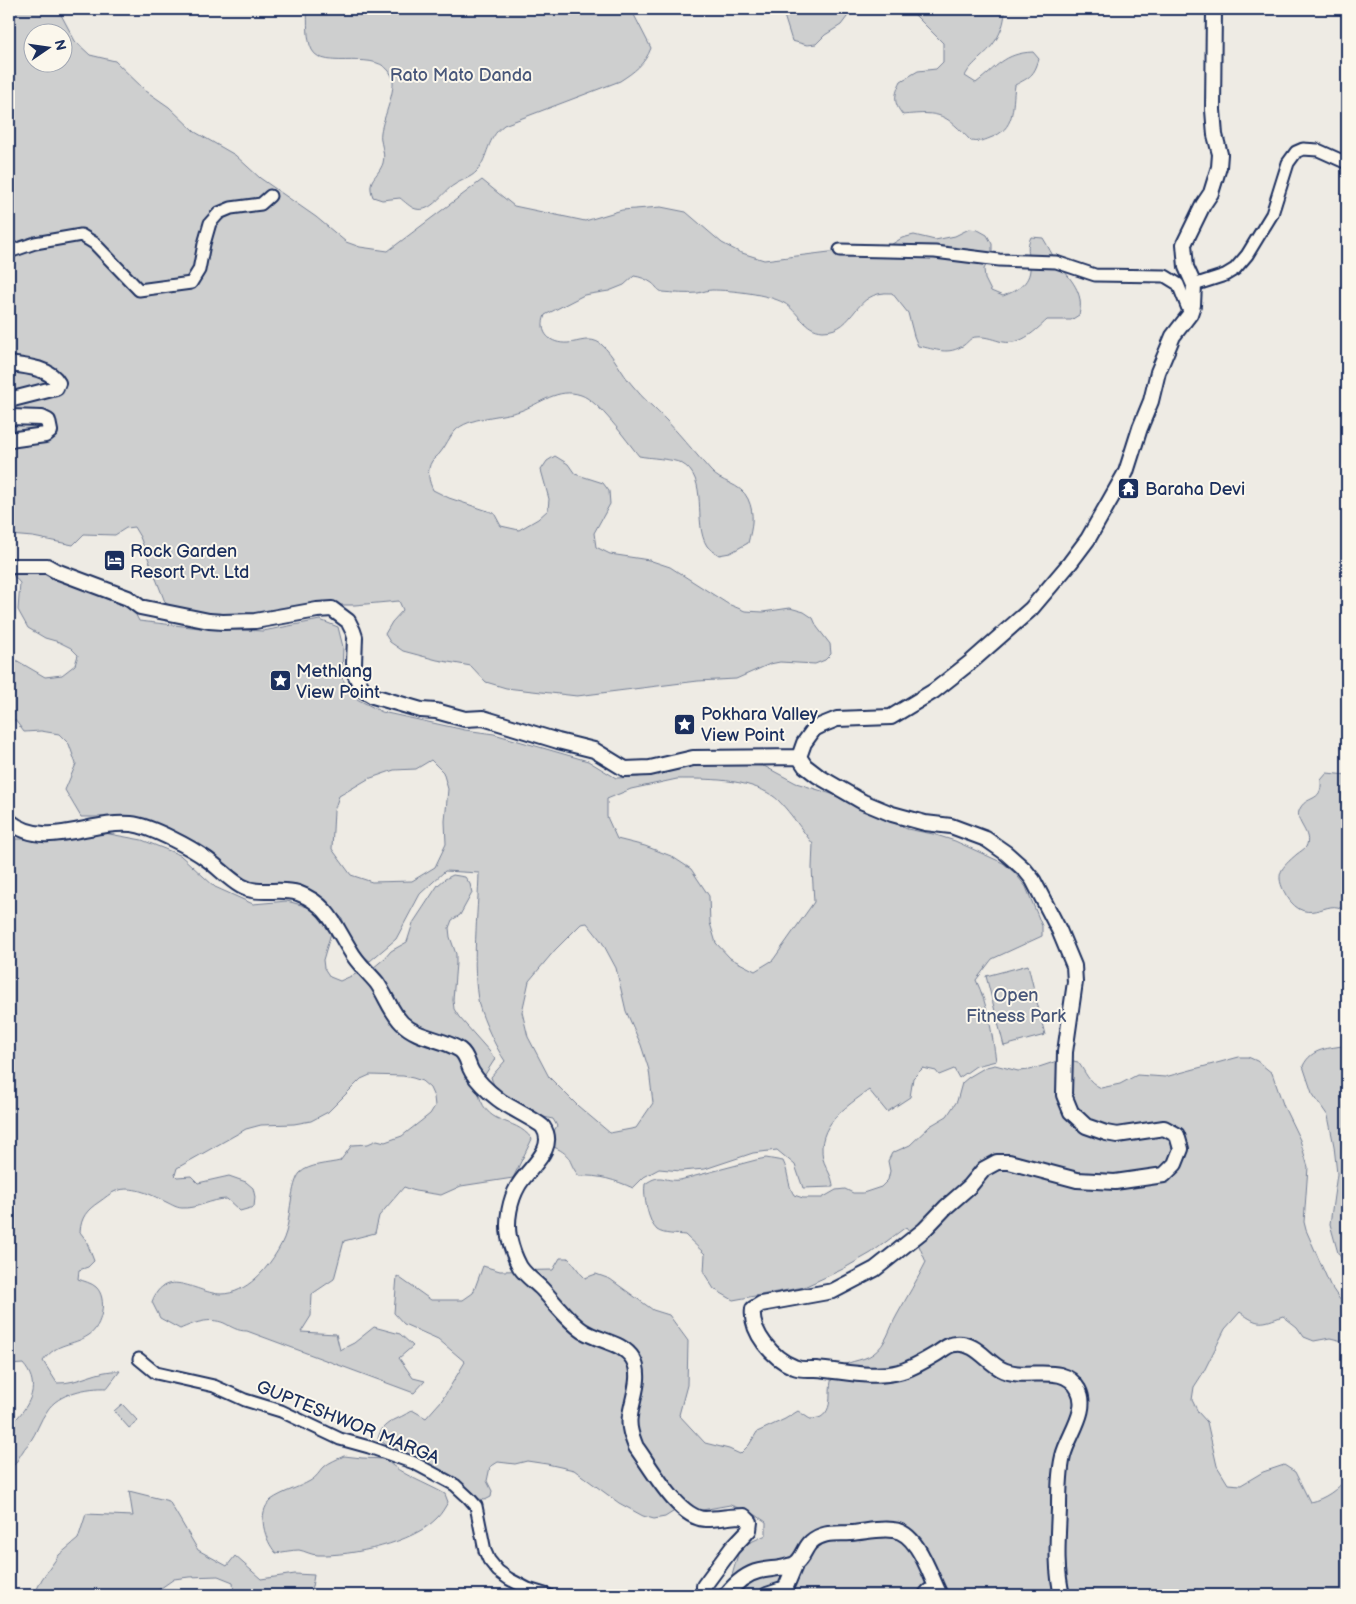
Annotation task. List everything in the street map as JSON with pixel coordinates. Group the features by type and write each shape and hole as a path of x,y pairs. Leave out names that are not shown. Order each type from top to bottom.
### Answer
{"street":[{"path":"799,757 804,743 814,729 837,719 891,718 934,691 972,661 1035,604 1070,563 1088,540 1126,472 1151,401 1158,372 1173,336 1190,314 1193,305 1194,285 1186,267 1184,244 1202,205 1211,192 1219,167 1220,154 1215,135 1213,110 1214,9"},
{"path":"1194,285 1225,275 1235,269 1247,255 1272,214 1288,163 1296,152 1303,149 1318,150 1347,163"},
{"path":"9,252 35,243 81,235 94,243 139,290 191,283 199,270 210,223 219,212 231,208 261,204 270,196"},
{"path":"840,250 935,252 998,260 1056,262 1096,275 1165,276 1178,284 1190,314"},
{"path":"9,364 22,365 48,372 55,377 58,383 56,388 9,400"},
{"path":"9,417 42,418 48,421 50,431 45,435 9,440"},
{"path":"9,566 47,566 128,598 140,607 209,621 256,621 332,609 348,621 353,631 355,637 355,674 363,690 373,696 421,710 436,711 465,719 483,718 594,750 625,769 650,768 693,758 799,757"},
{"path":"799,757 818,776 863,802 892,814 925,823 950,826 986,839 1025,870 1033,880 1059,930 1074,966 1075,982 1065,1052 1064,1095 1071,1112 1086,1126 1106,1133 1117,1134 1164,1128 1177,1136 1181,1149 1175,1164 1164,1175 1116,1182 1078,1180 1009,1162 997,1162 984,1169 970,1186 924,1230 875,1269 833,1291 761,1304 753,1309 752,1319 766,1345 782,1361 796,1368 852,1374 900,1372 937,1354 952,1344 958,1343 976,1349 1008,1372 1054,1374 1066,1376 1074,1382 1079,1390 1082,1401 1063,1455 1060,1476 1057,1560 1062,1595"},
{"path":"9,821 21,830 42,835 121,823 136,824 191,849 207,859 242,887 254,890 296,892 313,900 334,921 356,960 377,984 403,1024 414,1032 460,1050 468,1058 474,1076 497,1098 544,1128 547,1139 546,1150 518,1185 509,1210 508,1234 513,1249 519,1266 583,1331 625,1350 632,1358 636,1367 637,1379 630,1417 632,1438 636,1447 684,1512 704,1519 744,1516 749,1518 751,1526 749,1530 732,1548 704,1586 704,1595"},
{"name":"GUPTESHWOR MARGA","path":"139,1360 156,1373 214,1386 246,1400 282,1411 340,1439 414,1463 455,1485 476,1506 485,1551 498,1571 528,1589 548,1595"},
{"path":"767,1595 785,1589 796,1563 811,1542 821,1536 834,1532 894,1530 904,1534 922,1555 939,1593"},
{"path":"726,1595 733,1587 758,1571 777,1569 796,1563"},
{"path":"924,1595 928,1590 939,1593"}],"green space":[{"path":"9,9 58,9 65,22 22,22 22,72 72,72 72,35 75,41 90,55 115,61 146,91 169,107 195,132 235,155 260,178 316,217 346,242 360,247 388,251 482,180 514,206 585,221 622,210 661,207 686,212 722,243 739,252 764,260 854,249 879,252 902,238 914,235 935,240 955,236 969,229 978,230 987,235 992,244 992,254 984,269 985,279 991,291 1003,296 1023,285 1029,276 1028,250 1031,237 1043,238 1055,259 1075,286 1080,299 1079,315 1071,320 1047,320 1025,338 1006,342 985,337 974,337 964,345 947,351 918,346 908,313 892,293 879,294 869,298 842,325 823,331 816,330 806,324 789,306 769,297 720,290 698,293 663,292 648,280 634,276 624,285 609,291 584,295 545,315 543,321 544,332 556,342 568,343 593,340 601,344 610,353 637,391 673,427 710,470 719,478 736,486 745,494 752,516 748,543 730,553 719,555 707,546 701,525 698,490 690,470 678,462 639,456 604,413 581,395 565,393 549,397 520,411 477,420 461,426 451,436 430,465 429,476 433,490 449,498 494,513 501,526 519,530 538,519 548,510 549,499 541,470 547,461 555,456 568,464 575,474 603,483 609,491 610,504 594,533 596,547 610,554 649,560 670,567 728,604 745,611 763,612 790,608 804,612 813,618 817,627 830,644 831,654 825,660 815,664 780,662 770,664 736,679 698,681 577,696 506,688 486,682 471,666 403,651 390,642 385,634 392,622 403,610 399,601 355,605 326,605 252,617 214,617 175,611 165,602 140,537 134,527 126,528 115,535 84,534 73,545 33,537 9,535"},
{"name":"Rato Mato Danda","path":"307,9 631,9 651,48 646,59 620,81 504,125 494,136 481,165 475,173 450,188 432,205 427,208 416,209 400,198 382,200 373,197 371,191 372,182 383,163 384,155 381,132 393,88 392,76 385,67 376,63 328,60 318,56 312,50 309,40"},
{"path":"782,9 853,9 841,25 825,35 816,44 807,45 792,41"},
{"path":"909,9 1005,9 1005,16 998,36 965,76 976,83 1008,58 1023,53 1033,52 1039,59 1031,75 1015,85 1013,110 1009,123 998,134 983,141 971,141 955,125 941,116 934,114 903,115 897,107 897,91 901,81 918,71 936,69 943,62 943,43"},
{"path":"43,572 99,591 115,603 133,609 139,621 200,628 263,631 320,620 338,627 343,647 342,678 355,698 382,712 465,730 494,734 588,761 616,778 638,777 696,763 764,766 796,783 835,795 907,829 955,841 1003,863 1015,873 1026,887 1042,926 1042,936 992,959 976,980 987,1009 996,1061 976,1066 959,1078 954,1069 939,1075 936,1071 923,1068 913,1078 910,1097 887,1112 869,1090 851,1103 835,1118 824,1136 822,1147 823,1159 833,1187 803,1188 795,1165 777,1150 753,1153 705,1169 681,1171 659,1169 644,1177 633,1188 607,1179 579,1176 568,1156 554,1147 550,1137 557,1126 553,1119 534,1114 507,1100 494,1086 491,1077 505,1061 494,1042 479,1005 475,956 479,873 445,871 420,894 396,939 370,961 355,950 342,918 326,902 315,896 260,886 241,878 212,852 166,831 102,817 81,817 65,790 76,764 69,744 59,734 41,731 24,732 15,720 9,720 9,656 45,677 62,675 75,665 78,655 71,648 45,638 28,628 18,610 20,583 11,573","holes":["431,760 443,772 448,789 445,821 446,844 435,867 412,881 372,882 351,875 332,849 334,811 339,796 368,779 394,770 416,769","677,779 726,781 762,790 778,800 788,811 813,844 814,902 773,960 755,971 730,958 716,943 710,923 709,896 691,869 671,856 645,846 617,839 607,817 607,799 631,789","587,923 602,942 616,968 626,1011 641,1045 649,1070 653,1103 636,1128 610,1133 578,1106 549,1077 528,1037 522,1012 529,981 555,950 581,924"]},
{"path":"1327,773 1347,775 1347,915 1341,909 1334,907 1303,911 1295,906 1286,895 1280,882 1283,868 1306,847 1308,842 1306,833 1299,820 1299,811 1305,802 1319,793 1321,780"},
{"path":"104,833 142,840 180,855 215,887 253,904 287,901 319,910 328,918 331,933 323,960 324,968 330,977 340,981 358,973 367,973 391,951 407,942 413,923 438,885 453,875 465,877 470,884 472,893 460,915 452,920 449,928 456,954 454,1009 495,1059 477,1087 486,1110 500,1120 525,1131 532,1139 513,1178 461,1186 441,1195 415,1191 404,1187 379,1216 375,1233 344,1241 334,1279 312,1294 311,1316 301,1332 336,1334 340,1350 354,1343 374,1327 400,1334 413,1346 399,1358 413,1378 425,1381 414,1393 247,1331 237,1330 218,1321 202,1322 180,1329 160,1318 152,1302 158,1291 165,1285 173,1283 183,1284 212,1293 226,1294 244,1287 260,1275 278,1251 284,1238 295,1184 300,1173 313,1166 340,1161 352,1145 368,1144 377,1140 385,1142 402,1136 430,1114 435,1106 430,1088 422,1081 403,1076 370,1075 361,1079 328,1112 311,1121 294,1124 261,1125 246,1129 177,1168 175,1175 177,1177 191,1176 198,1183 229,1176 246,1182 253,1188 255,1197 254,1207 240,1211 227,1199 182,1208 135,1190 122,1189 110,1194 88,1211 83,1218 80,1232 86,1240 94,1261 88,1267 79,1270 78,1279 92,1284 100,1292 102,1312 100,1319 94,1331 89,1335 59,1347 43,1361 57,1383 65,1383 104,1372 120,1371 107,1388 74,1392 52,1405 30,1442 9,1469 9,1429 27,1404 32,1391 32,1384 31,1377 23,1364 9,1365 9,839 51,839 81,834"},
{"name":"Open Fitness Park","path":"1028,965 1045,1035 1004,1046 986,976"},
{"path":"1347,1045 1347,1267 1338,1253 1330,1224 1337,1174 1328,1116 1312,1093 1303,1066 1311,1055 1316,1052"},
{"path":"1239,1057 1248,1057 1257,1061 1272,1073 1284,1107 1300,1140 1308,1167 1304,1222 1330,1285 1347,1310 1347,1342 1330,1338 1314,1341 1304,1337 1297,1327 1283,1316 1270,1321 1256,1322 1240,1312 1225,1329 1194,1387 1192,1400 1198,1412 1207,1422 1217,1466 1228,1484 1241,1485 1263,1472 1284,1465 1295,1472 1310,1502 1321,1499 1331,1493 1347,1478 1347,1595 734,1595 731,1579 740,1547 766,1535 766,1522 753,1513 730,1505 691,1512 684,1505 665,1517 654,1519 643,1516 619,1503 574,1470 527,1461 515,1464 498,1462 490,1467 487,1481 492,1491 491,1497 485,1500 479,1499 464,1485 389,1447 378,1439 387,1424 412,1410 426,1418 442,1400 465,1362 438,1339 404,1324 394,1313 397,1276 431,1300 463,1300 473,1293 483,1266 500,1271 553,1270 560,1258 568,1258 585,1278 596,1274 610,1279 653,1310 669,1315 688,1341 687,1385 679,1415 705,1443 740,1454 749,1445 757,1432 798,1411 810,1419 820,1417 826,1413 830,1401 831,1382 836,1371 844,1365 869,1357 882,1346 926,1262 917,1241 906,1227 871,1253 841,1270 804,1287 733,1300 714,1289 704,1273 705,1254 685,1235 663,1233 657,1230 651,1221 647,1208 645,1184 659,1178 680,1180 766,1158 783,1161 794,1195 803,1198 822,1198 836,1190 845,1189 853,1193 863,1193 881,1187 888,1180 890,1171 888,1161 892,1153 910,1145 930,1126 947,1116 957,1101 962,1083 986,1067 995,1065 1018,1071 1030,1070 1060,1060 1069,1060 1078,1062 1090,1080 1101,1088 1120,1084 1137,1075 1165,1077"},
{"path":"122,1404 138,1421 129,1428 114,1411"},
{"path":"344,1456 385,1459 406,1474 445,1494 448,1502 439,1516 426,1527 398,1541 364,1550 332,1555 315,1555 299,1550 276,1553 268,1541 264,1527 263,1519 266,1506 275,1497 312,1480 326,1465"},
{"path":"129,1491 169,1501 198,1550 227,1566 235,1556 261,1579 295,1574 314,1575 312,1587 307,1595 234,1595 233,1582 218,1576 174,1579 151,1595 34,1595 42,1579 59,1555 78,1539 86,1514 133,1516"}],"place":[{"name":"Baraha Devi","path":"1129,489"},
{"name":"Rock Garden Resort Pvt. Ltd","path":"114,561"},
{"name":"Methlang View Point","path":"280,681"},
{"name":"Pokhara Valley View Point","path":"685,724"}]}
